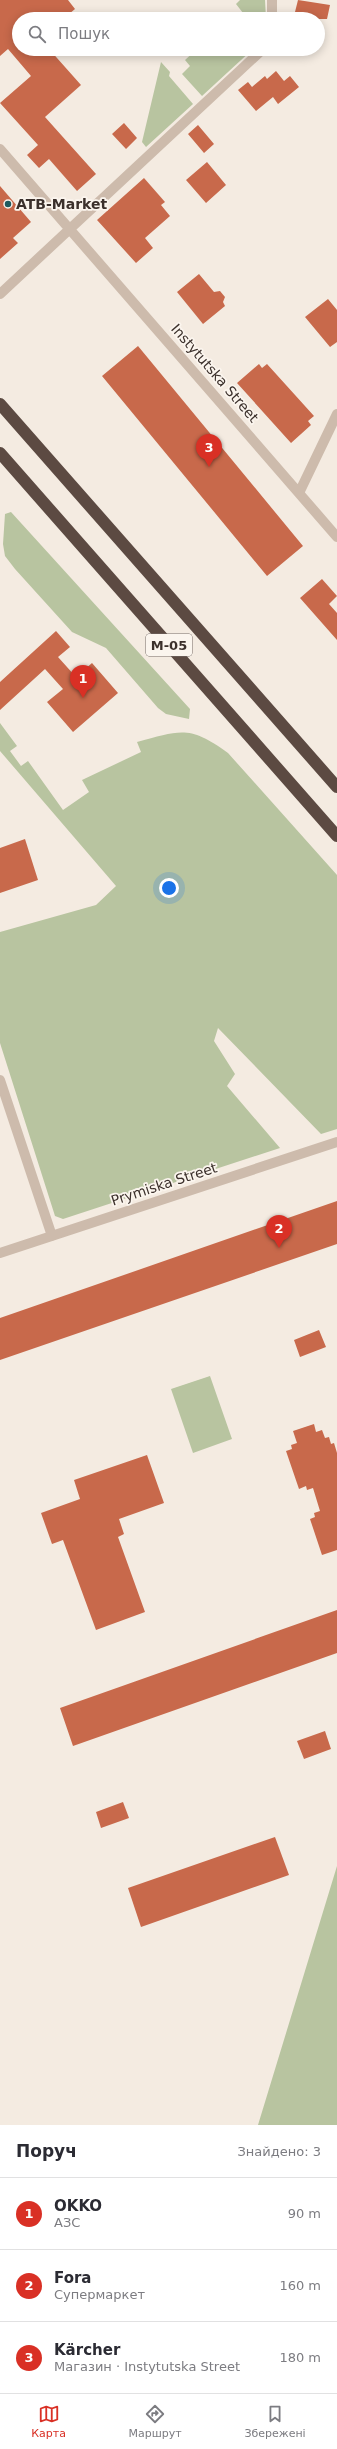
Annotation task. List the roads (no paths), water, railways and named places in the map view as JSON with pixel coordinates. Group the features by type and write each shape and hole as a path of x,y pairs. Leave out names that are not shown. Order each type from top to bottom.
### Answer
{"highway":[{"name":"М-05","path":"0,404 337,787"},
{"name":"М-05","path":"0,453 337,836"}],"street":[{"path":"272,0 272,12"},
{"path":"0,294 255,56"},
{"name":"Instytutska Street","path":"0,149 337,537"},
{"path":"299,493 337,414"},
{"path":"0,1080 52,1236"},
{"name":"Prymiska Street","path":"0,1253 337,1142"}],"place":[{"name":"ATB-Market","path":"8,204"},
{"name":"Kärcher","path":"209,467"},
{"name":"OKKO","path":"83,698"},
{"name":"Fora","path":"279,1248"}]}
